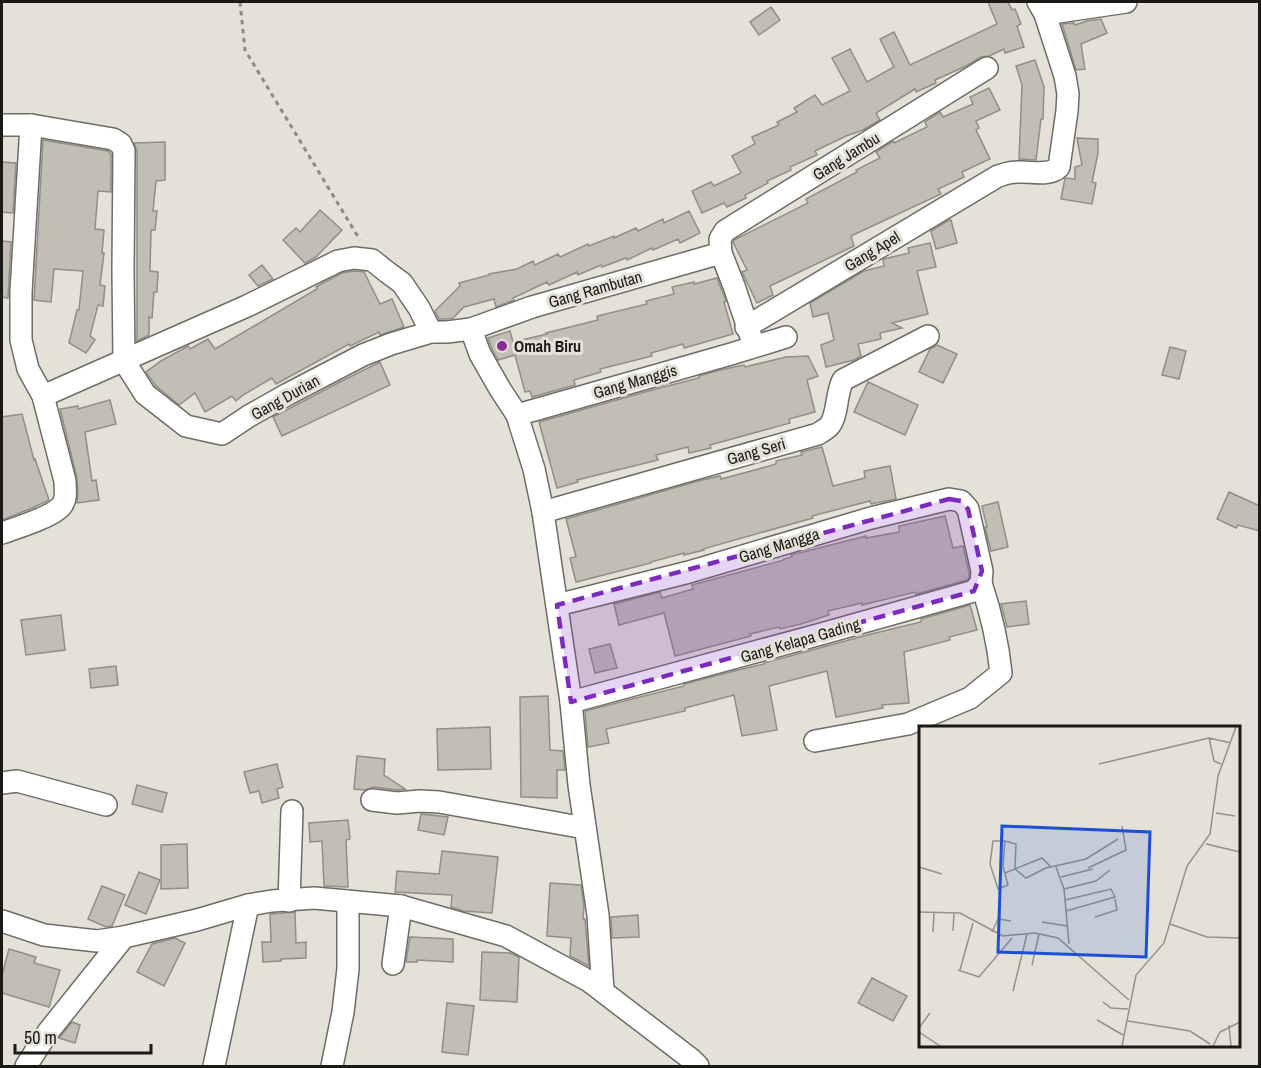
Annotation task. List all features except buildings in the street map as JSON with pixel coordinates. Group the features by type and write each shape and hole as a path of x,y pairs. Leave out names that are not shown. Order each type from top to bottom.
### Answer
{"street":[{"path":"1041,8 1126,2"},
{"name":"Gang Apel","path":"750,337 998,176 1009,172 1047,173 1056,171 1059,167 1068,94 1065,76 1041,8"},
{"name":"Gang Jambu","path":"721,253 720,239 725,231 987,68"},
{"path":"2,125 31,125 113,139 118,141 123,148 124,362"},
{"path":"2,533 53,513 63,504 65,496 65,482 43,396 28,369 21,340 21,292 31,125"},
{"path":"721,253 750,337 786,337"},
{"name":"Gang Rambutan","path":"471,329 532,307 721,253"},
{"path":"43,396 247,306 338,261 354,258 372,260 402,283 419,308 431,332"},
{"path":"471,329 480,354 517,415 534,469 543,512 571,702 579,785 598,915 603,991"},
{"name":"Gang Durian","path":"124,362 145,394 186,426 222,434 288,394 363,355 431,332 471,329"},
{"name":"Gang Seri","path":"543,512 818,434 829,427 833,420 839,388 843,380 928,336"},
{"name":"Gang Manggis","path":"517,415 720,357 750,337"},
{"name":"Gang Mangga","path":"557,604 689,572 871,518 949,499 961,501 968,509 982,571 981,583"},
{"path":"815,741 908,724 970,698 1001,673 992,613 981,583"},
{"name":"Gang Kelapa Gading","path":"571,702 974,591 981,583"},
{"path":"2,783 17,782 106,805"},
{"path":"372,800 397,803 439,802 585,828"},
{"path":"289,901 292,811"},
{"path":"2,921 44,935 97,941 124,937 272,901 314,898 401,906 506,936 589,981 698,1066"},
{"path":"332,1066 343,1012 348,969 348,901"},
{"path":"214,1066 248,905"},
{"path":"393,964 401,906"},
{"path":"26,1066 48,1032 124,937"}],"path":[{"path":"240,2 245,50 372,260"}],"highlighted area":[{"path":"949,499 961,501 968,509 982,571 974,591 571,702 557,605"}],"place":[{"name":"Omah Biru","path":"502,346"}]}
